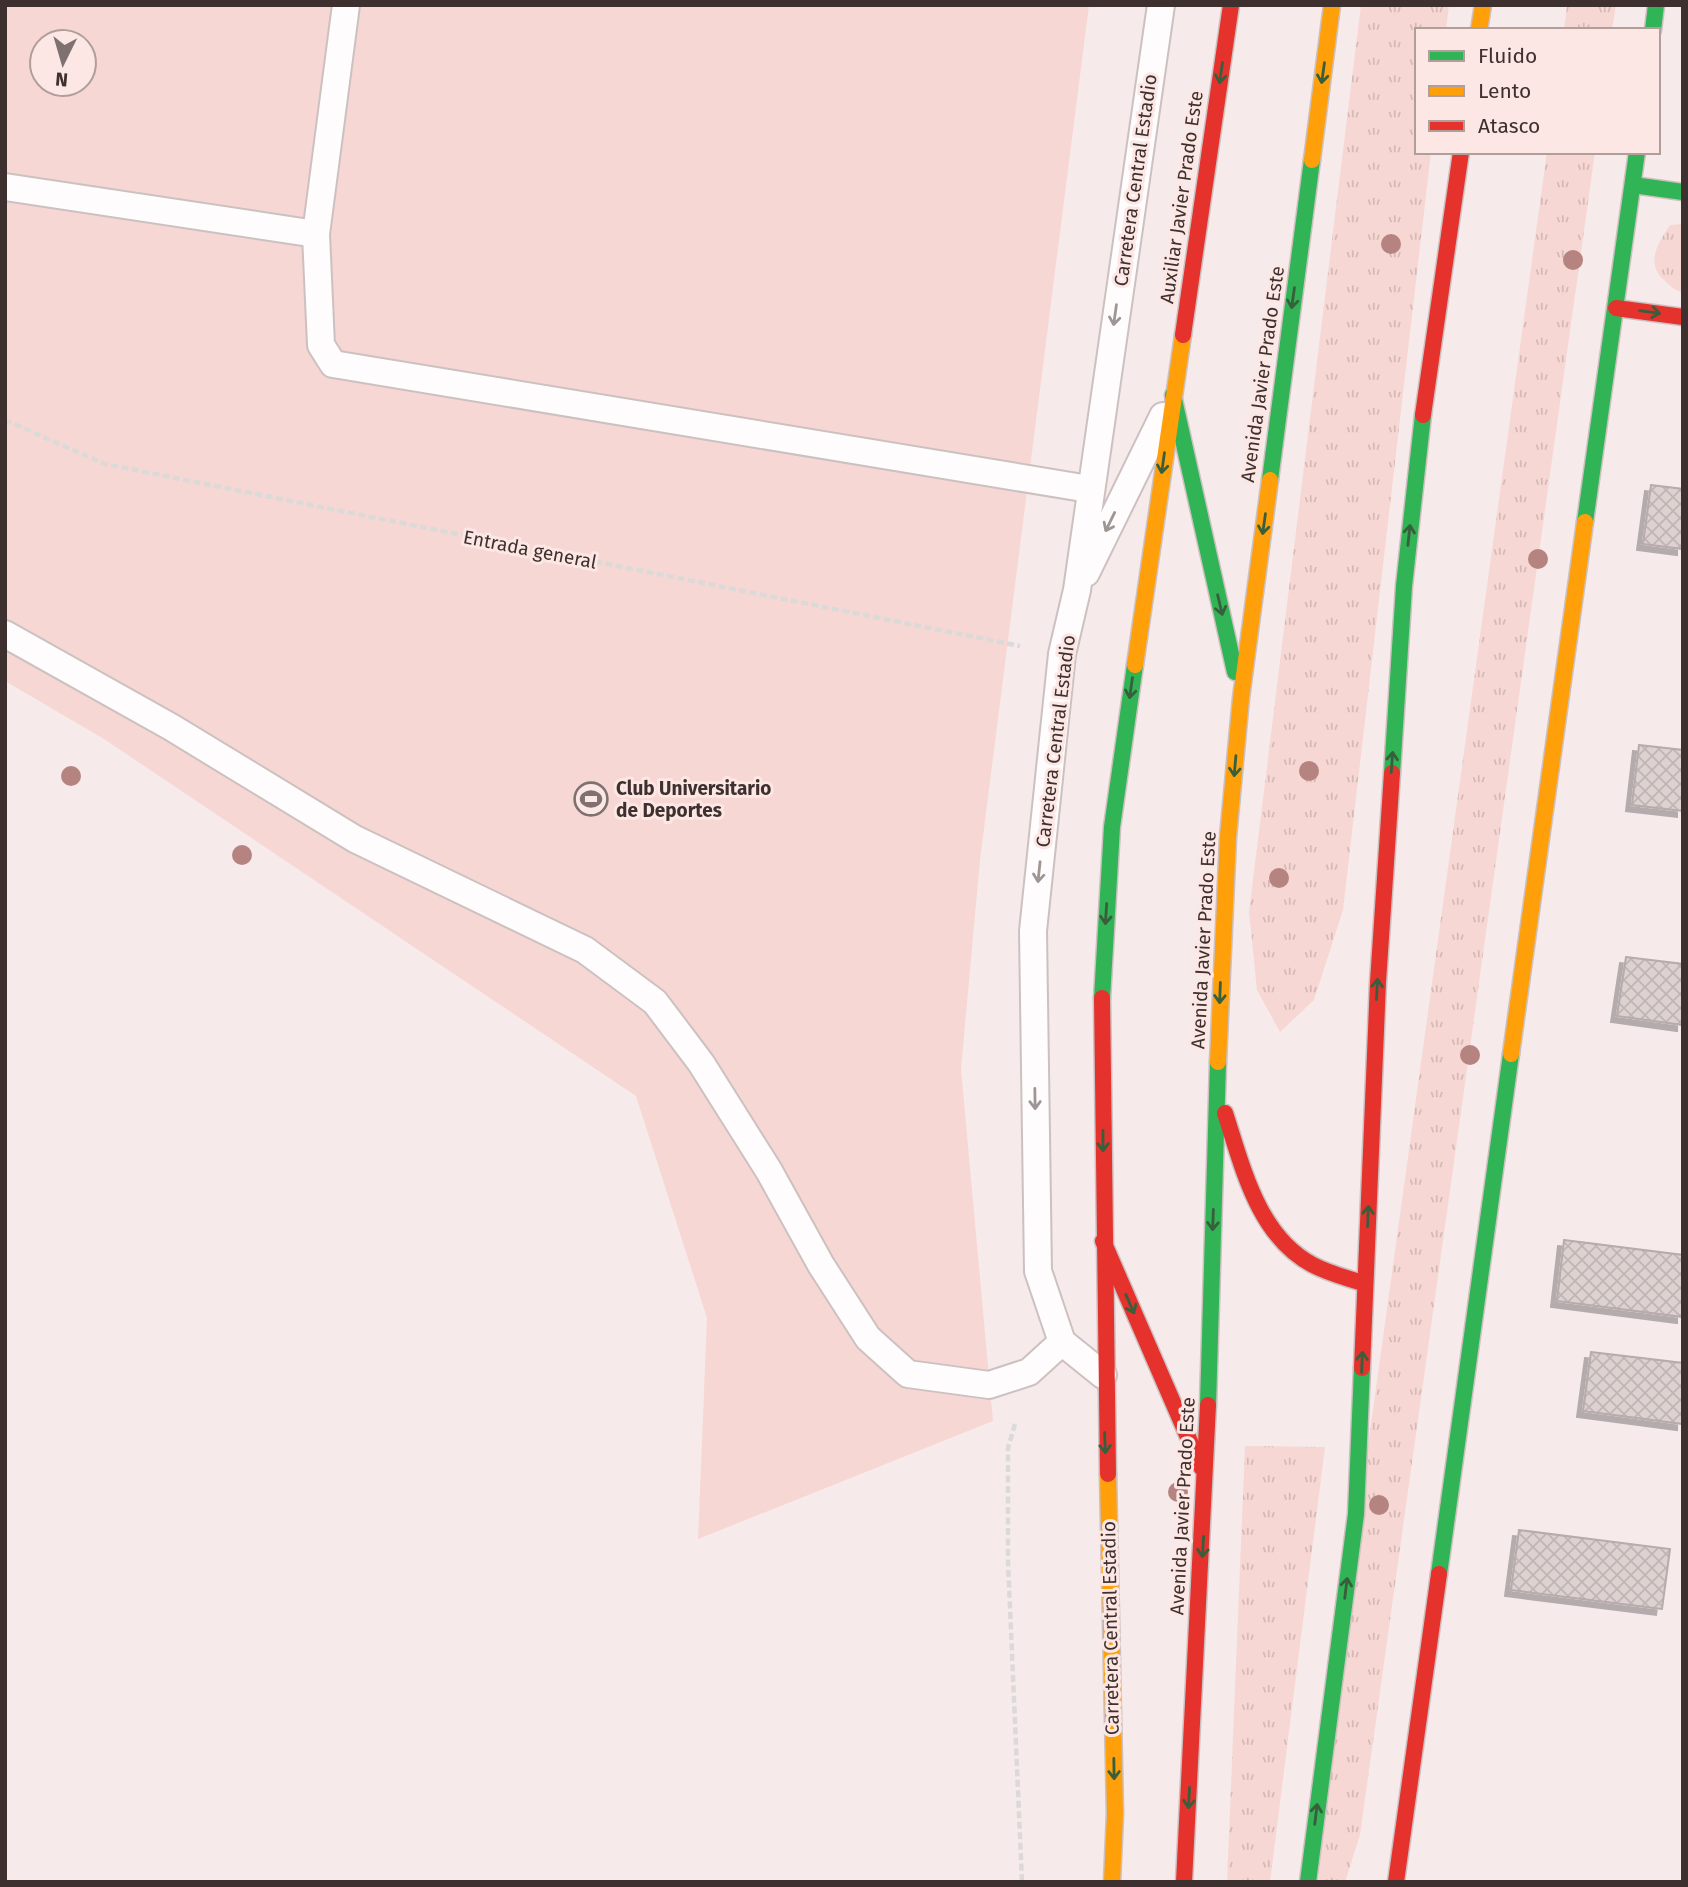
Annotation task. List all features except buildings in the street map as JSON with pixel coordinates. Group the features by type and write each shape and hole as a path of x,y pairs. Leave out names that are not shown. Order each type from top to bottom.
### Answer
{"main road":[{"name":"Auxiliar Javier Prado Este","path":"1173,395 1231,5"},
{"name":"Avenida Javier Prado Este","path":"1184,1882 1206,1479 1217,1088 1228,837 1241,698 1332,5"},
{"path":"1479,28 1483,5"},
{"path":"1653,28 1656,5"},
{"path":"1308,1882 1356,1514 1378,982 1404,586 1420,434 1461,154"},
{"path":"1396,1882 1637,154"},
{"path":"1633,185 1683,192"},
{"path":"1616,308 1683,317"},
{"path":"1173,395 1241,698"},
{"name":"Carretera Central Estadio","path":"1112,1882 1115,1814 1103,1375 1102,979 1112,827 1173,395"},
{"path":"1217,1088 1251,1191 1271,1229 1308,1263 1365,1284"},
{"path":"1103,1241 1206,1479"}],"lane":[{"path":"346,5 316,234 321,345 333,364 1089,489"},
{"name":"Carretera Central Estadio","path":"1062,1342 1038,1271 1033,931 1062,654 1077,590 1089,489 1161,5"},
{"path":"5,187 316,234"},
{"path":"1077,590 1173,395"},
{"path":"5,634 171,727 355,839 585,950 655,1002 701,1063 769,1171 821,1265 868,1338 908,1374 989,1385 1029,1372 1062,1342 1103,1375"}],"path":[{"name":"Entrada general","path":"5,420 105,464 1062,654"},
{"path":"1022,1882 1008,1562 1008,1448 1029,1372"}],"green space":[{"name":"Club Universitario de Deportes","path":"5,5 1089,5 980,860 961,1069 993,1421 698,1539 707,1318 636,1096 104,739 5,681"},
{"path":"1361,5 1449,5 1446,28 1415,28 1415,154 1431,154 1343,910 1314,1000 1280,1032 1257,990 1249,912"},
{"path":"1567,5 1616,5 1612,28 1564,28"},
{"path":"1547,154 1595,154 1360,1835 1345,1882 1318,1882 1341,1641"},
{"path":"1683,224 1683,292 1664,280 1655,267 1654,260 1658,246 1670,225"},
{"path":"1245,1446 1325,1447 1270,1882 1227,1882"}],"traffic: fast":[{"path":"1653,28 1656,5"},
{"path":"1585,522 1637,154"},
{"path":"1270,480 1312,160"},
{"path":"1633,185 1683,192"},
{"path":"1173,395 1235,672"},
{"path":"1392,773 1404,586 1423,415"},
{"path":"1102,998 1112,827 1135,665"},
{"path":"1439,1574 1511,1054"},
{"path":"1208,1405 1218,1062"},
{"path":"1308,1882 1356,1514 1362,1368"}],"traffic: slow":[{"path":"1312,160 1332,5"},
{"path":"1479,28 1483,5"},
{"path":"1135,665 1183,335"},
{"path":"1218,1062 1228,837 1241,698 1270,480"},
{"path":"1511,1054 1585,522"},
{"path":"1108,1474 1115,1814 1112,1882"}],"traffic: jam":[{"path":"1183,335 1231,5"},
{"path":"1423,415 1461,154"},
{"path":"1616,308 1683,317"},
{"path":"1362,1368 1378,982 1392,773"},
{"path":"1102,998 1108,1474"},
{"path":"1225,1113 1255,1199 1279,1237 1313,1265 1365,1284"},
{"path":"1103,1241 1201,1467"},
{"path":"1184,1882 1208,1405"},
{"path":"1396,1882 1439,1574"}],"place":[{"name":"Club Universitario de Deportes","path":"591,799"}]}
